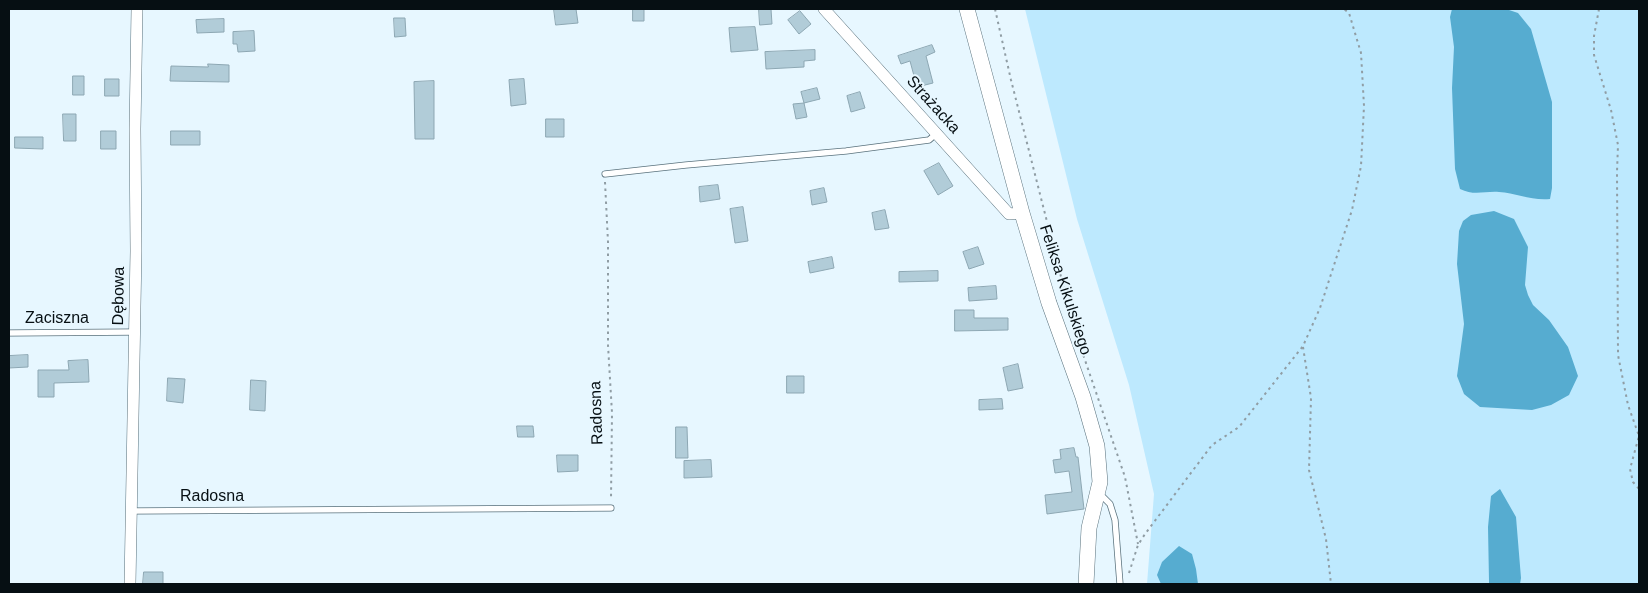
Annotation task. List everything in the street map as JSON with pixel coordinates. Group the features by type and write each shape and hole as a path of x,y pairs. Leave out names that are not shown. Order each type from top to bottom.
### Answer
{"main road":[{"name":"Feliksa Kikulskiego","path":"967,9 1022,213 1049,303 1092,426 1099,458 1100,482 1089,528 1086,584"}],"street":[{"name":"Dębowa","path":"130,584 135,332 136,9"},
{"name":"Strażacka","path":"824,9 1009,214 1022,213"}],"lane":[{"path":"605,174 686,164 846,151 929,140 937,133"},
{"name":"Zaciszna","path":"9,333 135,332"},
{"path":"1098,492 1110,504 1114,520 1120,584"},
{"name":"Radosna","path":"132,511 612,508"}],"path":[{"path":"995,9 1013,90 1074,328 1125,477 1138,545"},
{"path":"1128,576 1138,545 1212,446 1239,426 1303,346 1320,308 1352,210 1361,166 1364,106 1361,53 1349,13 1344,9"},
{"path":"1599,9 1594,36 1594,55 1611,110 1618,145 1618,355 1628,405 1639,436 1630,469 1633,482 1639,489"},
{"name":"Radosna","path":"605,174 608,242 608,345 612,413 612,508"},
{"path":"1303,346 1311,398 1309,470 1326,539 1331,584"}],"shaded area":[{"path":"1025,9 1639,9 1639,584 1147,584 1154,494 1129,385 1077,219"}],"water":[{"path":"1452,9 1506,9 1518,13 1531,29 1552,102 1552,188 1550,199 1537,199 1499,192 1470,192 1460,189 1455,169 1452,88 1454,47 1450,17"},
{"path":"1494,211 1514,219 1528,247 1525,285 1528,295 1533,305 1549,320 1568,347 1578,376 1569,395 1551,405 1532,410 1480,407 1464,394 1457,376 1464,324 1457,264 1459,231 1463,221 1471,215"},
{"path":"1500,489 1516,517 1520,584 1489,584 1488,527 1491,496"},
{"path":"1179,546 1192,554 1198,584 1161,584 1157,575 1162,562"}],"building":[{"path":"554,9 576,9 578,23 556,25"},
{"path":"633,9 644,9 644,21 633,21"},
{"path":"759,9 771,9 772,24 760,25"},
{"path":"800,11 811,24 799,34 788,20"},
{"path":"394,18 405,18 406,36 395,37"},
{"path":"224,19 224,32 197,33 196,20"},
{"path":"755,27 758,50 731,52 729,28"},
{"path":"254,31 255,51 238,52 237,44 233,44 233,32"},
{"path":"932,45 935,52 926,56 933,83 917,87 910,61 901,64 898,56"},
{"path":"815,50 815,60 804,61 804,67 766,69 765,52"},
{"path":"208,64 229,65 229,82 170,81 171,66 208,67"},
{"path":"73,76 84,76 84,95 73,95"},
{"path":"105,79 119,79 119,96 105,96"},
{"path":"524,79 526,104 511,106 509,80"},
{"path":"434,81 434,139 415,139 414,82"},
{"path":"817,88 820,99 804,103 801,92"},
{"path":"860,92 865,108 851,112 847,96"},
{"path":"804,103 807,117 796,119 793,104"},
{"path":"63,114 76,114 76,141 64,141"},
{"path":"546,119 564,119 564,137 546,137"},
{"path":"101,131 116,131 116,149 101,149"},
{"path":"171,131 200,131 200,145 171,145"},
{"path":"15,137 43,137 43,149 15,148"},
{"path":"939,163 953,186 938,195 924,171"},
{"path":"718,185 720,199 700,202 699,187"},
{"path":"824,188 827,202 812,205 810,191"},
{"path":"743,207 748,241 735,243 730,209"},
{"path":"885,210 889,228 875,230 872,213"},
{"path":"978,247 984,264 969,269 963,252"},
{"path":"832,257 834,268 810,273 808,262"},
{"path":"938,271 938,281 899,282 899,272"},
{"path":"996,286 997,299 969,301 968,288"},
{"path":"955,310 974,310 974,318 1008,318 1008,330 955,331"},
{"path":"28,355 28,367 9,368 9,356"},
{"path":"88,360 89,382 54,383 54,397 38,397 38,370 69,370 68,361"},
{"path":"1018,364 1023,388 1008,391 1003,368"},
{"path":"787,376 804,376 804,393 787,393"},
{"path":"168,378 185,379 183,403 167,401"},
{"path":"251,380 266,381 265,411 250,410"},
{"path":"1002,399 1003,409 979,410 979,400"},
{"path":"517,426 533,426 534,437 518,437"},
{"path":"676,427 687,427 688,458 676,458"},
{"path":"1074,448 1076,457 1078,457 1084,509 1047,514 1045,495 1072,492 1069,471 1055,473 1053,460 1061,459 1060,450"},
{"path":"557,455 578,455 578,471 558,472"},
{"path":"711,460 712,477 684,478 684,461"},
{"path":"144,572 163,572 163,584 143,584"}]}
